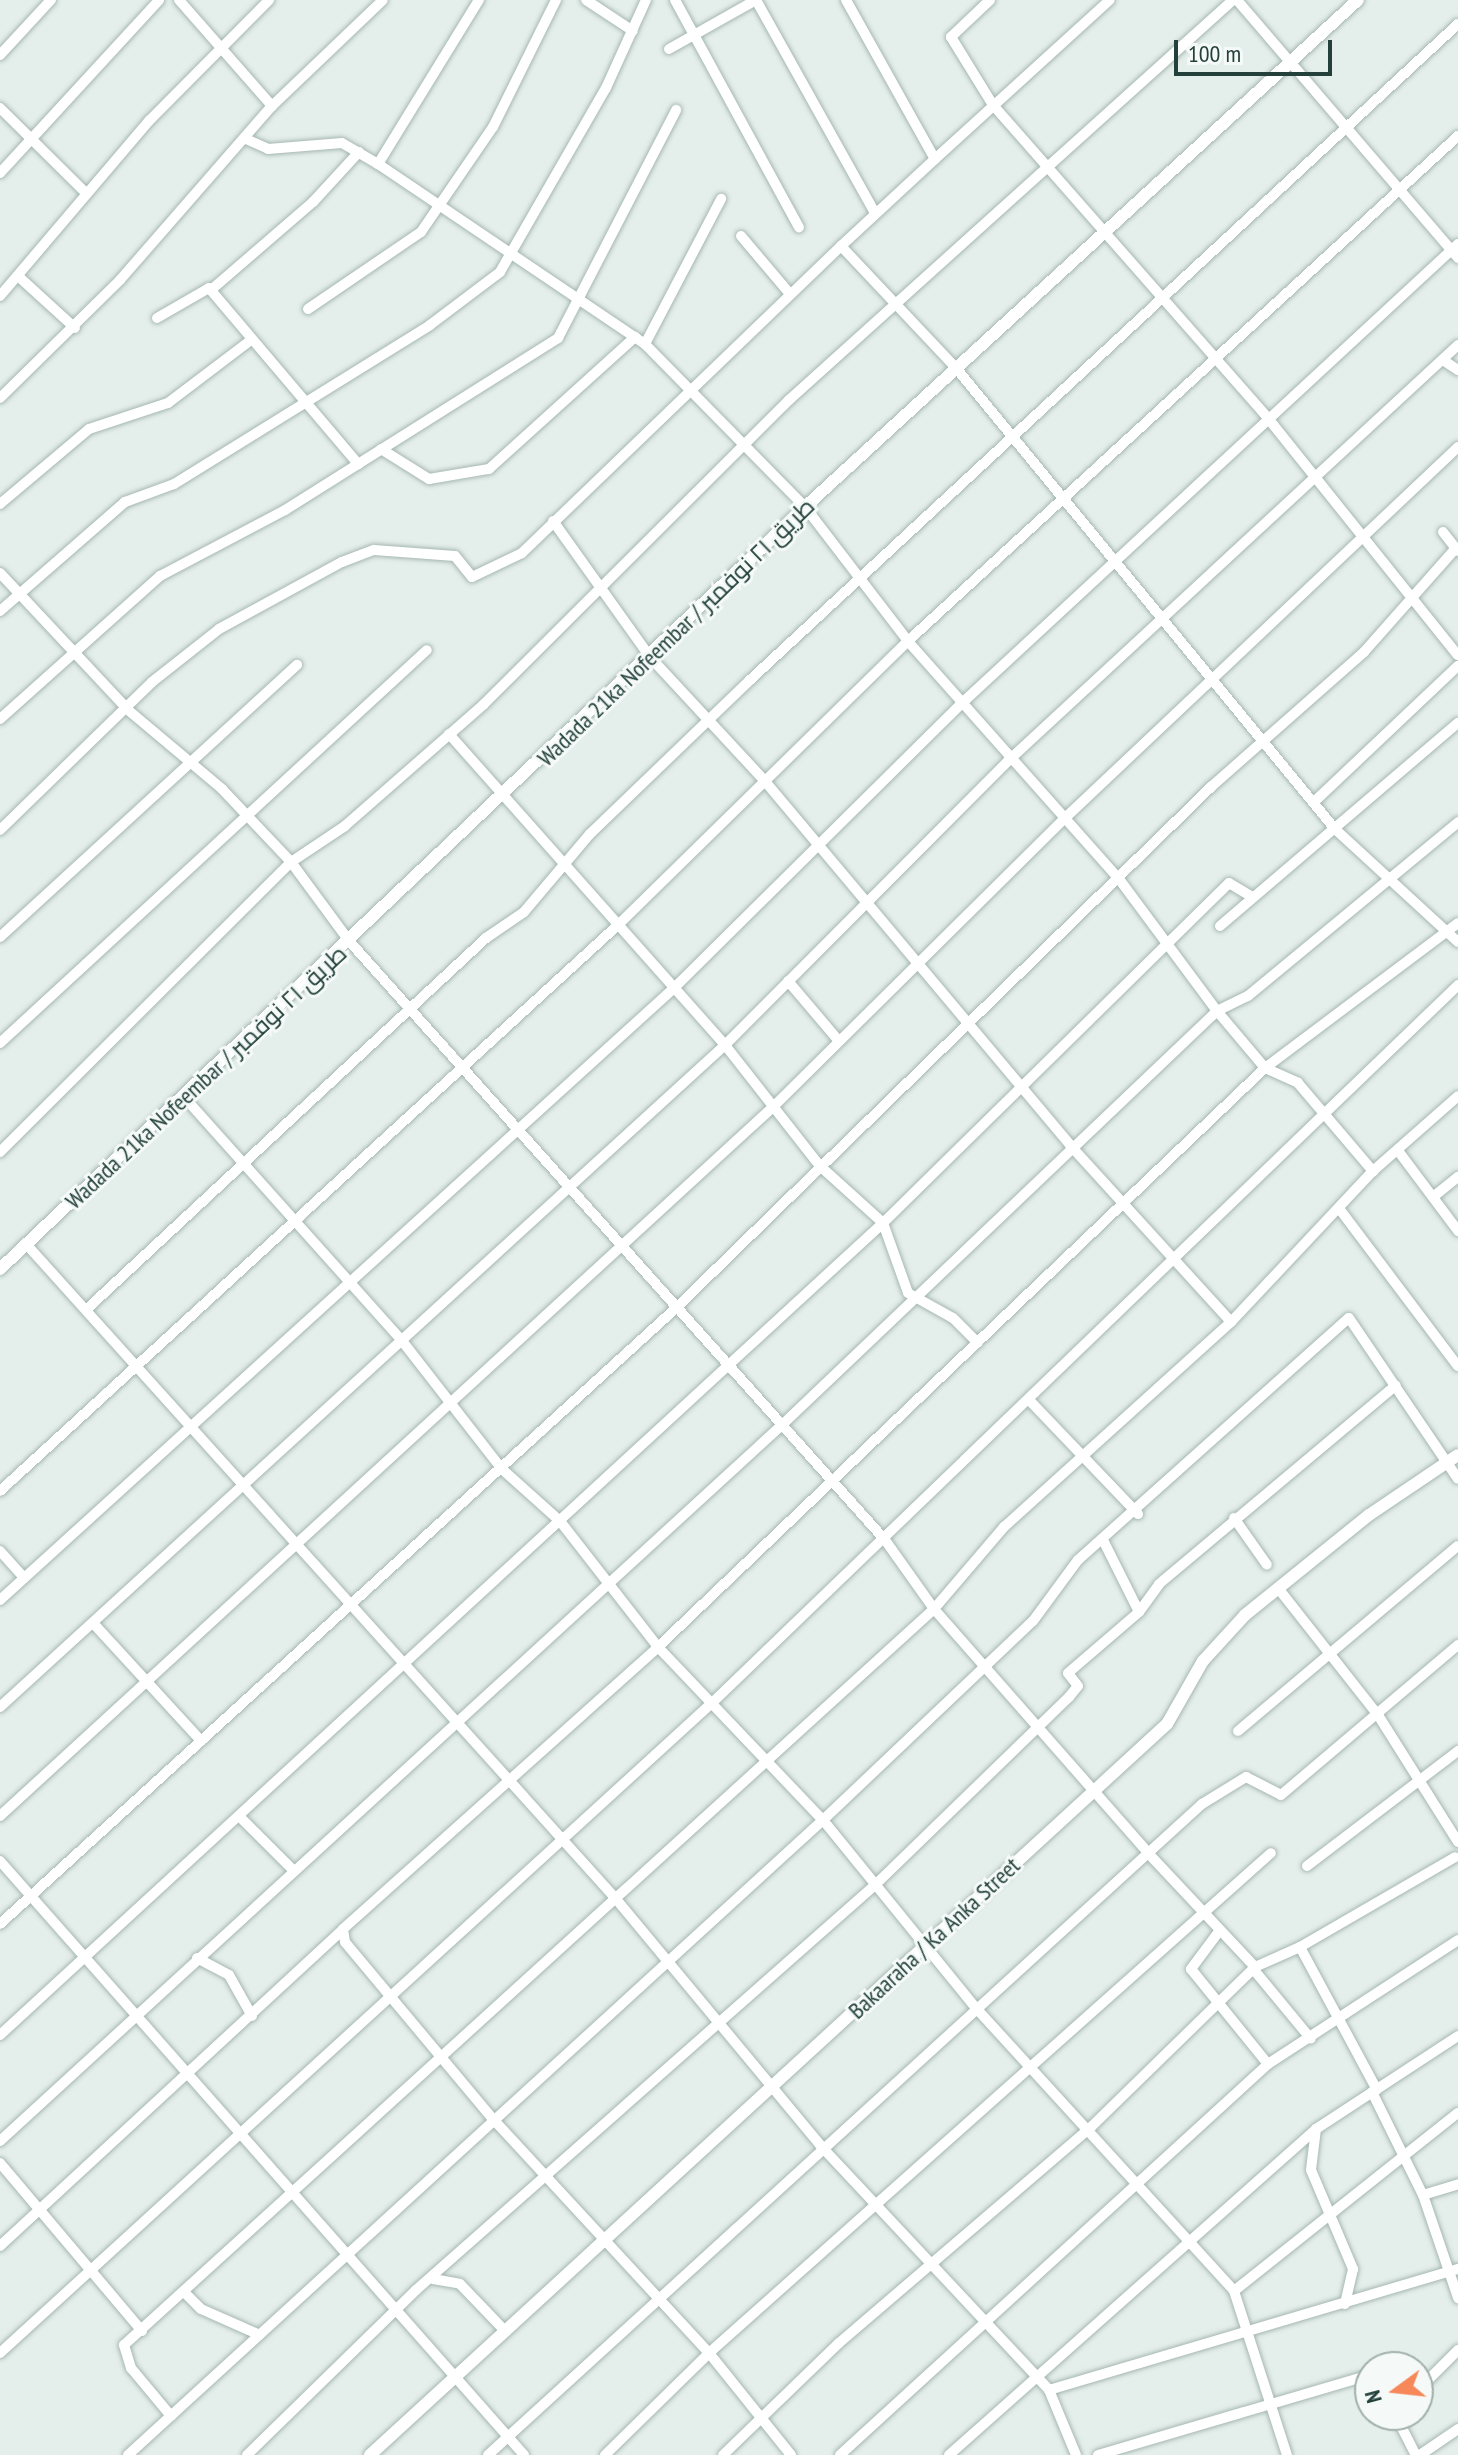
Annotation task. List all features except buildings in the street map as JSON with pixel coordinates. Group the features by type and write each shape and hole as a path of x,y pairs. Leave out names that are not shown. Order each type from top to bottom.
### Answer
{"street":[{"path":"0,55 51,0"},
{"path":"0,173 159,0"},
{"path":"179,0 226,45 272,106"},
{"path":"0,296 87,194 269,0"},
{"path":"0,398 75,328 246,139 272,106 383,0"},
{"path":"378,164 479,0"},
{"path":"308,309 416,237 439,209 499,116 556,0"},
{"path":"586,0 633,31"},
{"path":"0,611 125,502 174,484 447,314 514,256 633,31 646,0"},
{"path":"675,0 799,227"},
{"path":"669,49 691,31 756,0 875,213"},
{"path":"846,0 935,159"},
{"path":"990,0 951,37 993,105 1267,417 1417,598 1458,655"},
{"path":"0,830 219,629 350,559 374,550 455,556 472,577 514,558 875,213 1110,0"},
{"path":"0,1152 291,862 345,826 449,734 892,304 1235,0 1398,191 1456,251 1267,417 961,704 673,989 515,1128 192,1428 0,1600"},
{"name":"Wadada 21ka Nofeembar / طريق ٢١ نوفمبر","path":"0,1269 507,796 805,507 1358,0"},
{"path":"88,1308 410,1009 524,912 567,862 708,721 1159,294 1458,24"},
{"path":"0,108 87,194"},
{"path":"0,719 71,652 160,576 358,464 558,338 583,301 676,110"},
{"path":"0,1491 618,925 1060,495 1458,136"},
{"path":"246,139 268,149 342,143 378,164 439,209 645,344 746,443 805,507 908,641 1008,761 1119,879 1217,1011 1265,1068 1285,1072 1373,1171"},
{"path":"211,290 302,213 359,152"},
{"path":"645,344 721,199"},
{"path":"741,236 790,294"},
{"path":"841,246 892,304 956,368 1163,615 1211,680 1265,740 1335,829 1454,927 1458,942"},
{"path":"18,276 75,328"},
{"path":"157,318 202,288 211,290 358,464"},
{"path":"381,449 429,479 489,469 635,337"},
{"path":"0,504 89,429 168,403 251,340"},
{"path":"0,1707 245,1487 725,1045 1008,761 1163,615 1317,481 1458,345"},
{"path":"1443,360 1458,370"},
{"path":"0,1816 296,1542 449,1408 623,1248 774,1106 1064,819 1456,454"},
{"path":"553,521 650,657 764,780 1070,1145 1231,1322"},
{"path":"0,1924 676,1308 1119,879 1417,598 1456,550 1443,532"},
{"path":"0,573 128,710 244,813 291,862 350,942 885,1540 934,1609 1148,1853 1206,1912 1311,2039"},
{"path":"0,1043 244,813 427,650"},
{"path":"0,937 185,762 297,665"},
{"path":"1315,801 1458,666"},
{"path":"1220,926 1458,723"},
{"path":"449,734 567,862 673,989 725,1045 820,1166 883,1223 894,1269 912,1295 978,1343"},
{"path":"0,2141 131,2016 783,1424 912,1295 1217,1011 1248,996 1394,879 1458,822"},
{"path":"0,2035 883,1223 1018,1082 1229,883 1252,897"},
{"path":"0,2246 343,1929 658,1647 1265,1068 1454,927"},
{"path":"788,981 838,1040"},
{"path":"0,2353 90,2275 560,1838 713,1702 1328,1117 1458,985"},
{"path":"171,2416 124,2356 124,2345 186,2294 765,1760 934,1609 1004,1527 1087,1459 1231,1322 1341,1211 1373,1171 1399,1152 1458,1096"},
{"path":"185,1098 239,1165 403,1342 449,1408 502,1469 560,1521 658,1647 823,1820 976,2008 1091,2127 1139,2188 1234,2291 1287,2455"},
{"path":"1399,1152 1458,1231"},
{"path":"1433,1197 1458,1177"},
{"path":"1341,1211 1458,1366"},
{"path":"27,1245 88,1308 505,1782 616,1899 773,2084 820,2145 880,2202 984,2322 1049,2390 1076,2455"},
{"path":"128,2455 346,2259 492,2118 823,1820 984,1666 1103,1540 1138,1514 1349,1318 1452,1459 1458,1479"},
{"path":"247,2455 433,2279 874,1886 1078,1686 1068,1673 1139,1612 1234,1518 1396,1385"},
{"path":"1031,1402 1138,1514"},
{"name":"Bakaaraha / Ka Anka Street","path":"370,2455 457,2379 773,2084 929,1949 1167,1724 1215,1645 1278,1588 1452,1459"},
{"path":"1234,1518 1267,1565"},
{"path":"1103,1540 1139,1612"},
{"path":"1238,1731 1458,1546"},
{"path":"0,1551 24,1578"},
{"path":"723,2455 1091,2127 1255,1969 1456,1860 1457,1837 1378,1715 1278,1588"},
{"path":"93,1623 149,1680 201,1741"},
{"path":"488,2455 820,2145 1148,1853 1235,1780 1254,1777 1281,1795 1458,1645"},
{"path":"1307,1866 1420,1784 1458,1751"},
{"path":"239,1816 292,1869"},
{"path":"605,2455 709,2353 1033,2069 1271,1853"},
{"path":"0,1861 131,2016 524,2455"},
{"path":"343,1929 345,1942 393,1994 492,2118 546,2181 709,2353 791,2455"},
{"path":"1220,1930 1191,1969 1268,2064"},
{"path":"840,2455 984,2322 1139,2188 1268,2064 1340,2022 1458,1940"},
{"path":"1300,1947 1408,2160 1454,2270 1458,2298"},
{"path":"197,1958 229,1975 252,2016"},
{"path":"949,2455 1191,2246 1316,2129 1458,2036"},
{"path":"1234,2291 1408,2160 1458,2113"},
{"path":"1316,2129 1311,2170 1328,2218 1353,2269 1345,2304"},
{"path":"0,2163 37,2213 142,2331"},
{"path":"1423,2195 1458,2184"},
{"path":"1049,2390 1454,2270"},
{"path":"433,2279 460,2284 506,2332"},
{"path":"186,2294 201,2309 260,2335"},
{"path":"1434,2373 1458,2350"},
{"path":"1098,2455 1354,2380"},
{"path":"1404,2431 1418,2455 1458,2429"}]}
